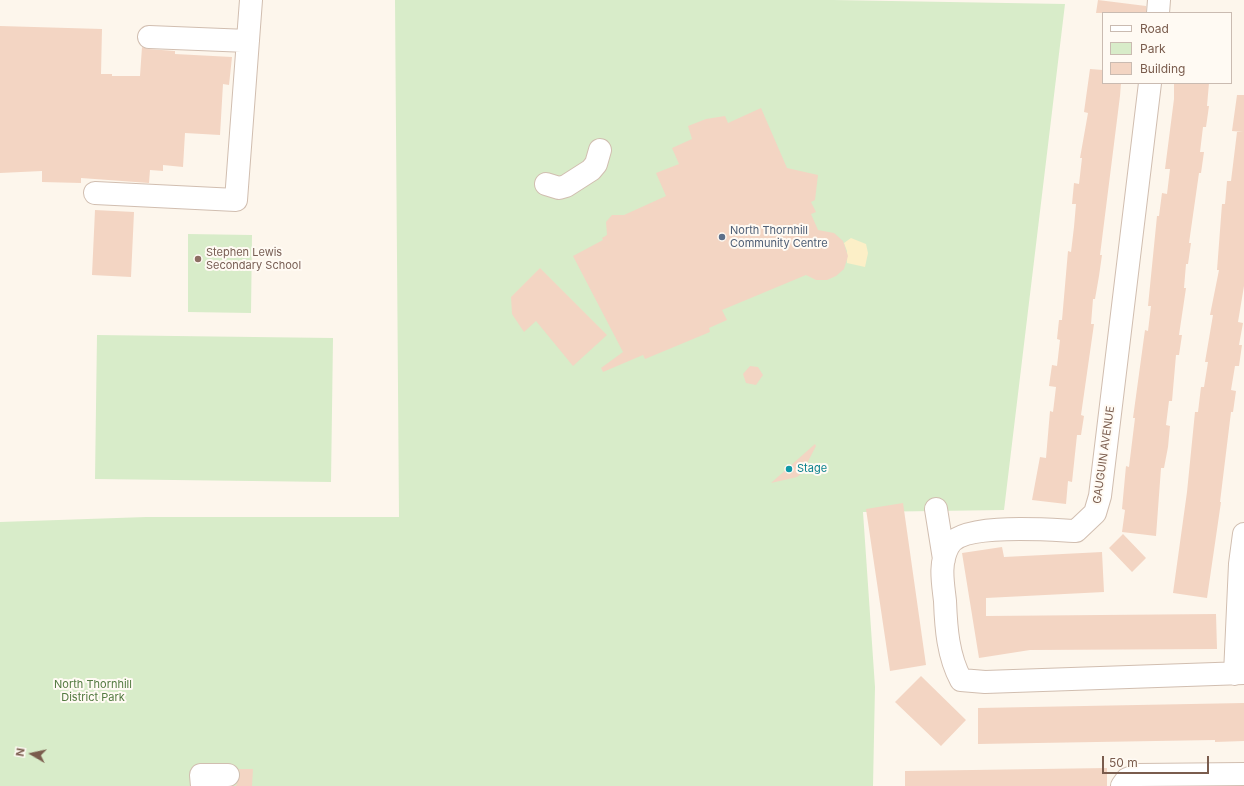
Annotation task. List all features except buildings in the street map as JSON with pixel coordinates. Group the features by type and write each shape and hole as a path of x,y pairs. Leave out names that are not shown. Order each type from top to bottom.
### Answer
{"street":[{"path":"95,193 236,200 251,0"},
{"path":"1158,12 1159,0"},
{"path":"149,37 248,41"},
{"name":"GAUGUIN AVENUE","path":"1150,84 1100,496 1095,513 1076,531 978,531 957,537 948,546 942,571 947,631 953,666 961,680 985,682 1240,673"},
{"path":"546,184 559,188 566,186 591,170 596,164 600,150"},
{"path":"936,509 944,559"},
{"path":"1240,673 1240,564 1244,534"},
{"path":"1122,786 1127,779 1138,775 1244,774"},
{"path":"202,786 201,775 228,775"}],"green space":[{"name":"North Thornhill District Park","path":"395,0 833,0 1065,4 1004,510 863,512 875,687 873,786 0,786 0,522 146,517 399,517"},
{"path":"188,234 252,235 251,313 188,312"},
{"path":"97,335 333,338 331,482 95,479"}],"sand":[{"path":"851,238 866,244 868,253 865,267 847,263 847,251 844,243"}],"place":[{"name":"North Thornhill Community Centre","path":"722,237"},
{"name":"Stephen Lewis Secondary School","path":"198,259"},
{"name":"Stage","path":"789,469"}]}
